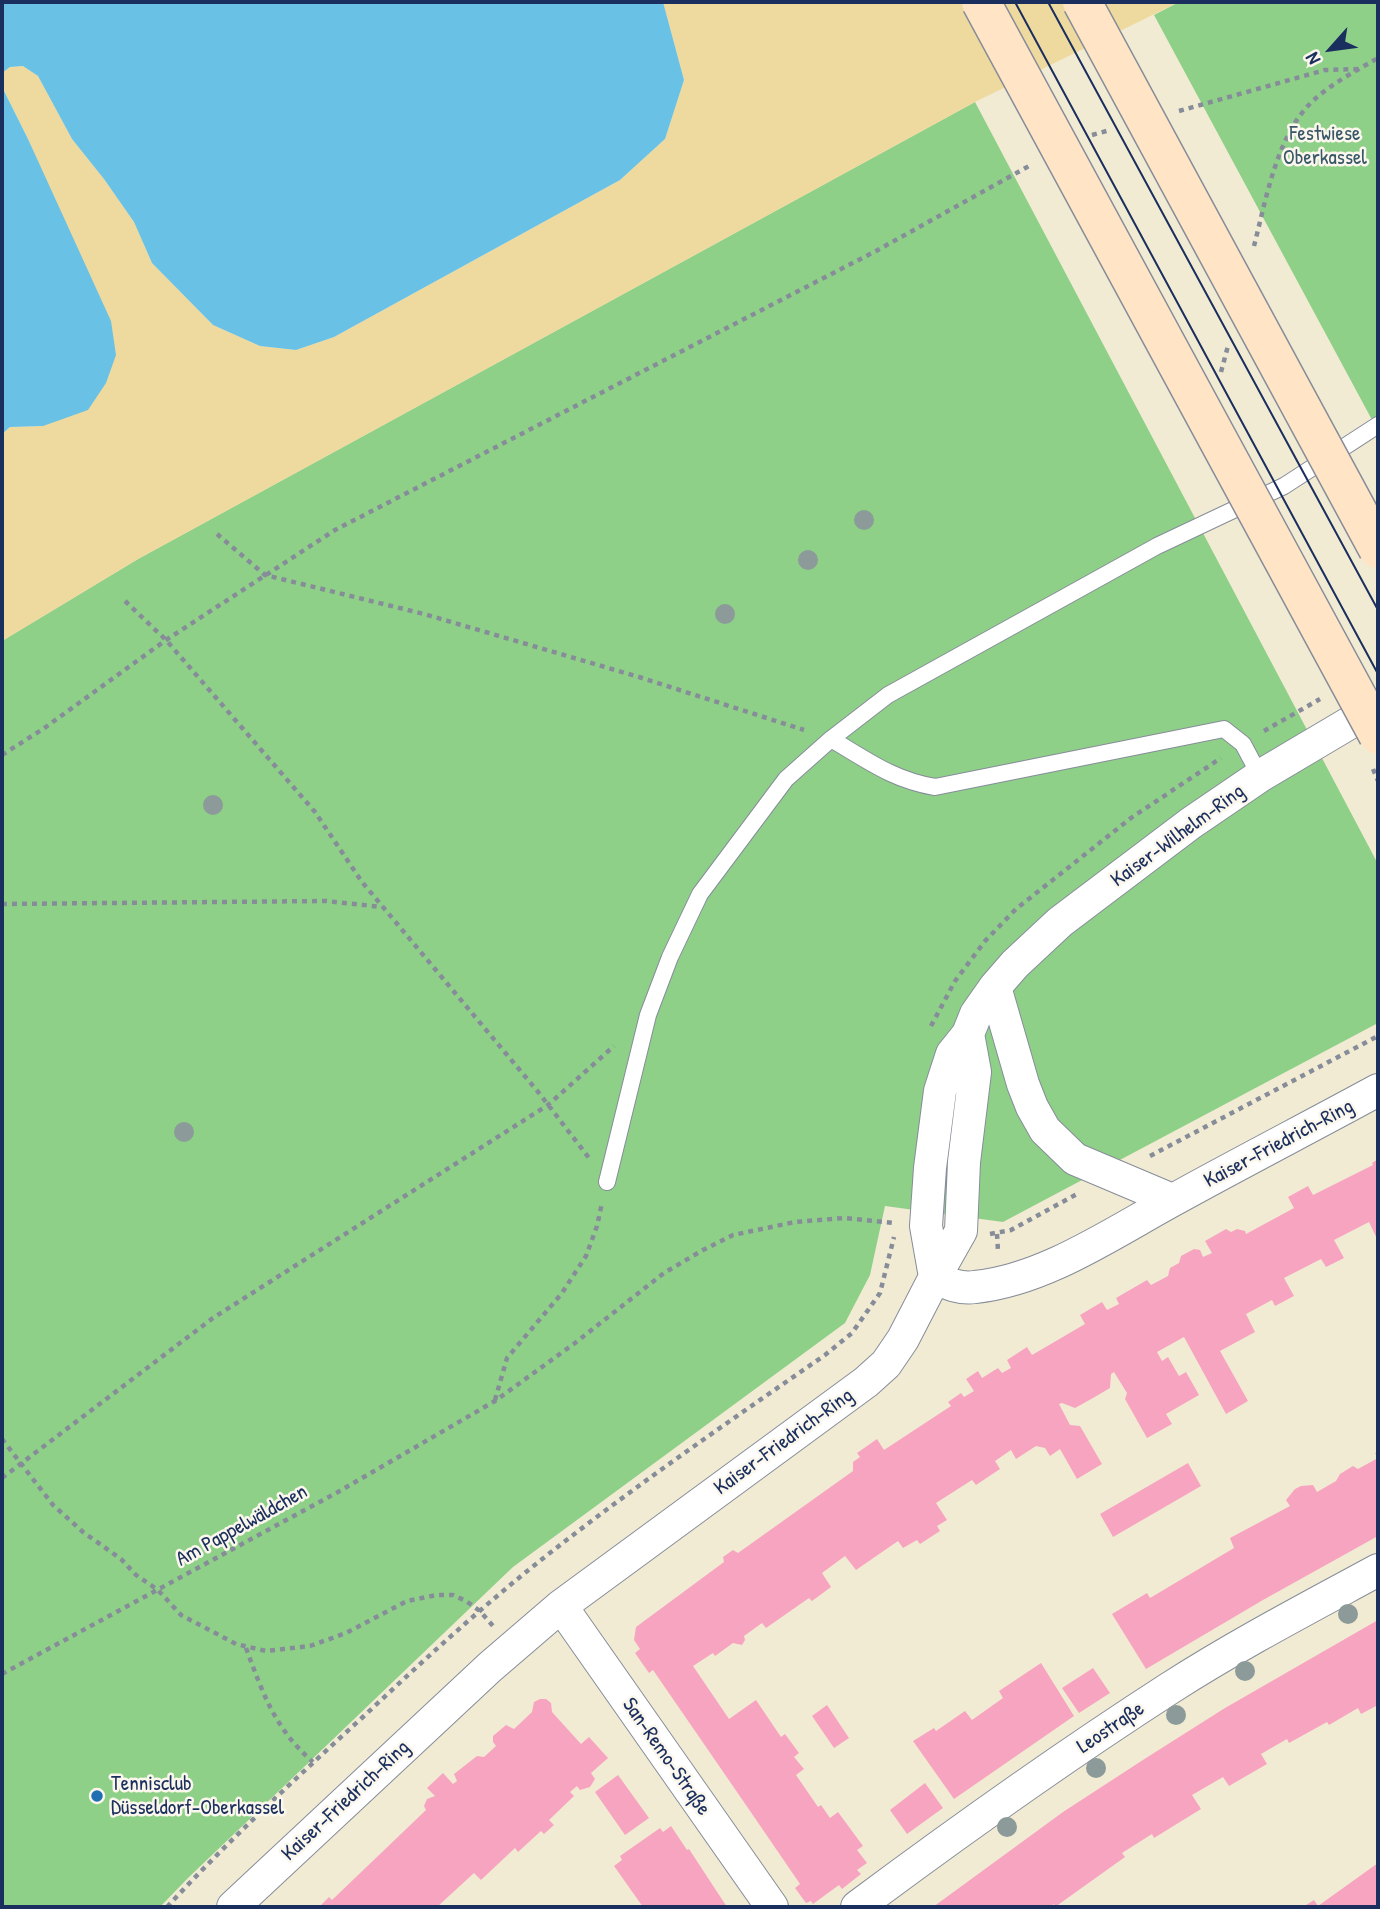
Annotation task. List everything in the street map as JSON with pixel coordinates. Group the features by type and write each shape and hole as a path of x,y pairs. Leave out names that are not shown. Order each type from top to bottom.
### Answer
{"main road":[{"path":"981,2 1378,735"},
{"path":"1082,2 1378,549"}],"street":[{"name":"Kaiser-Wilhelm-Ring","path":"934,1277 961,1231 964,1162 975,1072 968,1034 976,1014 995,987 1015,964 1060,922 1191,824 1260,776 1378,706"},
{"path":"995,987 1023,1084 1045,1130 1075,1159 1172,1200"},
{"name":"Kaiser-Friedrich-Ring","path":"233,1907 512,1647 561,1606 866,1382 886,1364 903,1339 934,1277 953,1286 973,1287 1000,1283 1079,1252 1378,1090"},
{"name":"Leostraße","path":"857,1907 983,1814 1171,1687 1378,1570"},
{"name":"San-Remo-Straße","path":"561,1606 772,1907"}],"lane":[{"path":"607,1182 648,1015 670,957 700,894 786,779 831,739 888,695 1157,546 1284,486 1378,425"},
{"path":"831,739 887,773 910,783 935,787 1224,729 1243,744 1260,776"}],"path":[{"path":"1272,177 1294,124 1314,99 1378,58"},
{"path":"1231,97 1325,70 1358,69"},
{"path":"2,755 43,729 166,640 335,530 863,257 1033,164"},
{"path":"218,534 265,575 424,614 639,677 831,739"},
{"path":"125,601 166,640 315,812 362,882 548,1105 607,1182 597,1226 586,1256 562,1293 507,1359 495,1401"},
{"path":"2,904 326,901 383,907"},
{"path":"3,1476 213,1318 548,1105 648,1015"},
{"name":"Am Pappelwäldchen","path":"2,1674 338,1492 495,1401 664,1273 733,1235 795,1222 831,1219 898,1223 880,1293 852,1333 553,1550 480,1611"},
{"path":"2,1439 53,1504 83,1532 158,1590 181,1615 213,1634 245,1647 266,1651 310,1646 346,1633 407,1601 453,1595 480,1611 512,1647"},
{"path":"167,1907 209,1862 313,1762 480,1611"},
{"path":"245,1647 266,1703 277,1723 313,1762"}],"green space":[{"name":"Festwiese Oberkassel","path":"1179,2 1378,2 1378,431 1154,15"},
{"path":"975,102 1378,864 1378,1023 1003,1222 885,1206 870,1275 845,1323 513,1567 160,1907 2,1907 2,641 138,559"}],"sand":[{"path":"663,2 1179,2 975,102 138,559 2,641 2,434 10,427 43,426 54,200 2,87 2,73 10,67 23,66 38,76 72,139 134,222 152,263 213,325 260,346 296,350 334,337 620,180 665,139 684,80"}],"water":[{"path":"2,2 663,2 684,80 665,139 620,180 334,337 296,350 260,346 213,325 152,263 134,222 72,139 38,76 23,66 10,67 2,73"},
{"path":"2,87 111,321 116,355 106,383 88,410 43,426 10,427 2,434"}],"building":[{"path":"1378,1159 1378,1241 1369,1222 1334,1240 1344,1258 1326,1267 1321,1259 1284,1278 1294,1296 1275,1306 1272,1300 1246,1314 1255,1332 1220,1351 1248,1401 1226,1414 1184,1337 1157,1352 1162,1361 1168,1357 1179,1376 1186,1372 1199,1395 1166,1414 1172,1424 1147,1438 1125,1399 1127,1393 1114,1372 1111,1374 1110,1388 1093,1398 1075,1408 1059,1404 1070,1425 1080,1426 1102,1464 1077,1479 1060,1449 1050,1456 1045,1448 1036,1446 1016,1459 1011,1450 995,1461 1000,1469 976,1485 972,1480 936,1503 947,1520 937,1526 940,1531 920,1544 917,1540 903,1548 898,1541 856,1570 845,1556 822,1573 831,1587 812,1601 809,1598 766,1628 762,1623 744,1636 742,1645 733,1643 715,1656 713,1653 693,1666 729,1719 756,1700 781,1737 785,1734 799,1753 794,1757 804,1769 796,1775 818,1807 821,1805 830,1818 838,1812 863,1846 857,1850 867,1863 857,1870 861,1874 842,1889 839,1885 813,1904 811,1901 806,1903 795,1888 800,1884 653,1670 649,1673 635,1653 640,1649 634,1640 636,1627 724,1562 723,1557 733,1550 738,1553 853,1471 853,1462 860,1457 857,1453 877,1439 884,1450 951,1406 948,1402 961,1393 964,1397 974,1391 966,1379 978,1371 982,1378 998,1368 1002,1373 1011,1368 1007,1360 1027,1347 1032,1355 1085,1324 1080,1315 1102,1302 1107,1310 1119,1304 1116,1298 1147,1280 1151,1285 1168,1276 1170,1268 1179,1263 1181,1256 1194,1249 1200,1250 1203,1257 1212,1253 1205,1241 1226,1229 1231,1232 1237,1229 1245,1231 1246,1234 1294,1208 1288,1197 1308,1186 1313,1195 1373,1165"},
{"path":"1378,1458 1378,1536 1146,1669 1112,1614 1147,1593 1150,1598 1234,1548 1230,1538 1290,1506 1286,1500 1295,1489 1313,1485 1317,1492 1336,1481 1340,1474 1353,1466 1358,1469"},
{"path":"1188,1463 1201,1486 1113,1537 1100,1514"},
{"path":"1378,1620 1378,1705 1361,1714 1358,1708 1289,1743 1287,1739 1261,1754 1267,1764 1229,1786 1223,1777 1192,1795 1201,1809 1154,1838 1152,1834 1122,1853 1125,1857 1055,1907 1054,1904 1050,1907 933,1907 1063,1812 1146,1758 1225,1708"},
{"path":"1041,1663 1074,1716 954,1799 913,1741 934,1728 936,1731 965,1711 972,1720 1003,1698 999,1691"},
{"path":"1093,1668 1110,1693 1079,1713 1062,1688"},
{"path":"540,1699 551,1703 552,1712 581,1744 589,1737 608,1758 591,1773 595,1779 590,1787 580,1790 577,1786 570,1792 574,1796 549,1820 554,1825 544,1834 541,1831 518,1852 515,1848 481,1880 474,1873 437,1907 319,1907 329,1897 332,1900 426,1810 424,1806 427,1799 435,1796 427,1788 443,1773 453,1784 457,1781 454,1774 477,1756 484,1757 496,1746 493,1736 506,1725 514,1729 532,1712 534,1702"},
{"path":"827,1705 849,1738 834,1748 812,1716"},
{"path":"618,1775 649,1818 625,1835 595,1792"},
{"path":"925,1783 943,1808 907,1834 890,1810"},
{"path":"671,1826 727,1907 643,1907 614,1866 622,1860 620,1856 660,1828 663,1832"},
{"path":"1378,1863 1378,1907 1303,1907 1314,1900 1318,1906"}],"tram line":[{"path":"1015,2 1378,674"},
{"path":"1048,2 1378,610"}],"place":[{"name":"Tennisclub Düsseldorf-Oberkassel","path":"97,1796"}]}
